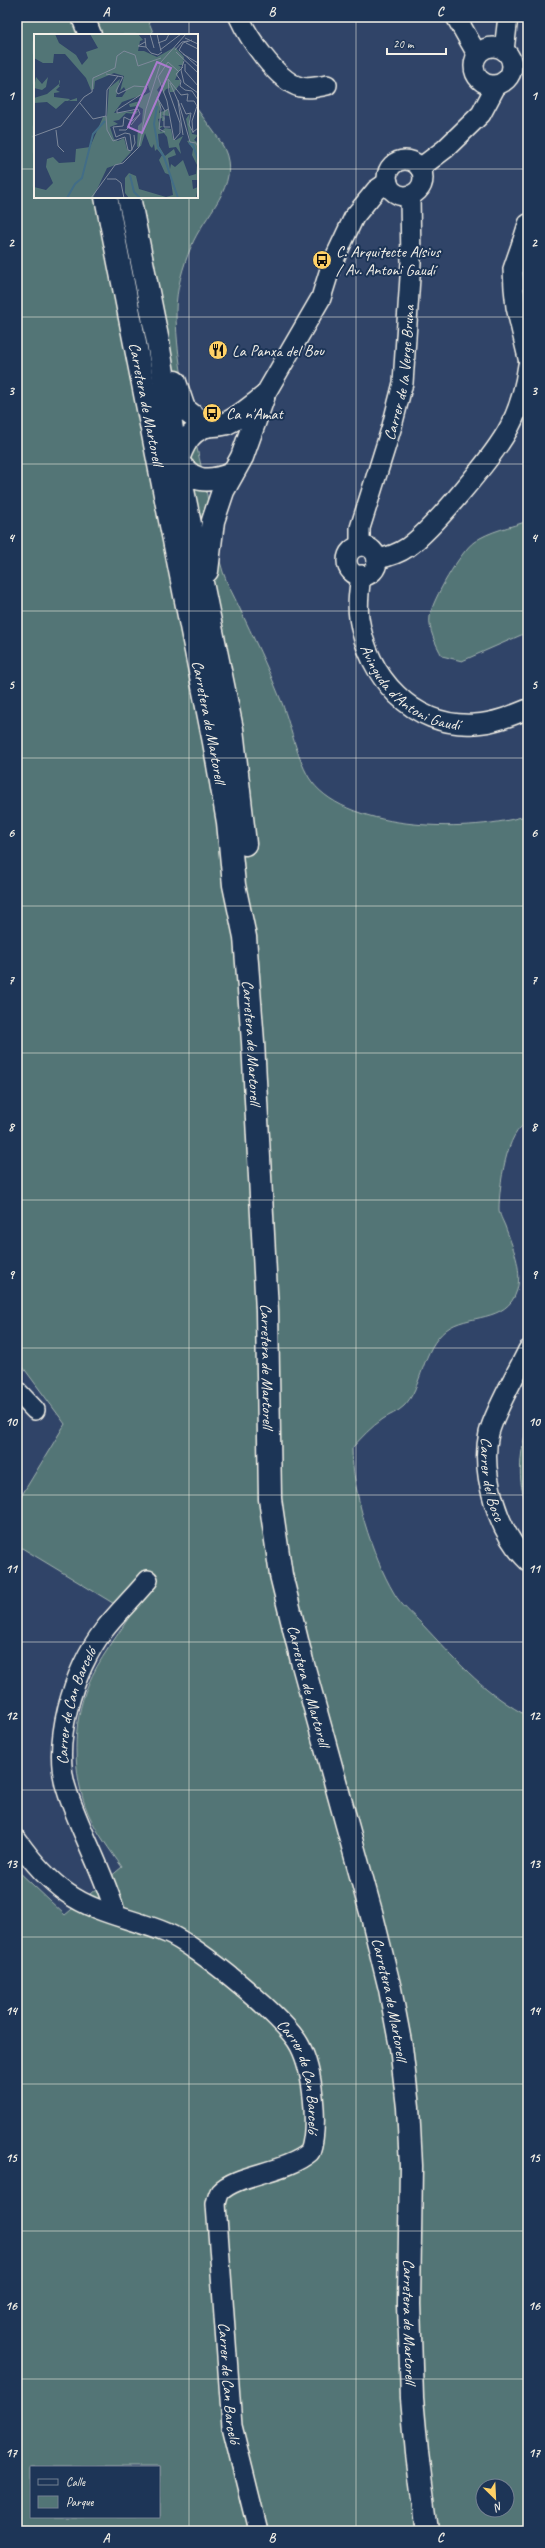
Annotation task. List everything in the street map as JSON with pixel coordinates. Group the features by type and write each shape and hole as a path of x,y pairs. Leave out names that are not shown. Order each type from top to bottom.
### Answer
{"main road":[{"path":"82,17 84,34"},
{"path":"82,17 90,34"},
{"name":"Carretera de Martorell","path":"106,198 214,742 228,822 234,885 245,937 253,1042 266,1280 270,1499 283,1582 304,1669 371,1912 390,1989 401,2046 408,2107 411,2166 409,2304 412,2398 417,2453 428,2531"},
{"path":"129,198 158,342 177,461 206,595 232,729 242,803 249,885 245,937"},
{"path":"147,408 164,442 177,461 193,477 208,481 237,465 241,447 236,438 211,426 184,410 174,376 158,342"},
{"path":"170,524 172,481 177,461 185,440 211,426 234,419 263,398"},
{"path":"206,595 213,521 223,491 237,465 263,398"}],"street":[{"path":"239,17 257,48 286,78 298,86 311,88 328,85"},
{"path":"456,17 477,54"},
{"path":"504,50 508,17"},
{"path":"490,47 504,50 510,56 512,70 504,83 496,86 488,86 476,76 474,61 477,54 490,47"},
{"path":"420,168 445,148 481,114 496,86"},
{"path":"410,160 420,168 424,176 418,192 410,196 395,193 388,182 388,172 395,163 410,160"},
{"path":"263,398 321,298 331,266 354,217 376,190 388,182"},
{"name":"Carrer de la Verge Bruna","path":"360,546 360,528 392,426 403,383 411,262 410,196"},
{"path":"528,224 525,244 513,269 516,307 528,358"},
{"path":"377,559 399,552 418,539 482,465 509,428 516,414 526,384 528,365"},
{"path":"360,546 369,548 377,559 373,571 360,575 351,570 348,562 351,552 360,546"},
{"name":"Avinguda d'Antoni Gaudí","path":"360,575 358,601 359,619 374,664 392,692 404,703 433,719 475,724 505,718 528,709"},
{"name":"Carrer del Bosc","path":"528,1350 490,1433 488,1453 491,1492 497,1511 514,1543 528,1561"},
{"path":"17,1391 35,1410"},
{"name":"Carrer de Can Barceló","path":"116,1915 109,1891 67,1792 62,1747 63,1728 88,1655 103,1630 148,1580"},
{"name":"Carrer de Can Barceló","path":"17,1840 36,1865 67,1893 116,1915 169,1933 229,1975 277,2018 291,2033 300,2046 310,2080 314,2132 310,2152 287,2167 229,2186 219,2193 216,2204 232,2426 258,2531"}],"green space":[{"path":"17,17 147,17 154,34 34,34 34,198 198,198 198,110 224,148 228,162 228,175 225,188 191,247 185,262 179,287 176,311 179,354 212,526 223,572 284,707 302,764 312,782 330,799 354,811 383,819 414,824 446,826 505,821 528,815 528,1123 520,1128 514,1136 509,1148 502,1175 499,1209 518,1265 519,1274 517,1290 512,1301 505,1308 496,1313 465,1321 446,1330 438,1338 432,1348 415,1389 404,1406 374,1425 352,1448 355,1484 365,1523 378,1561 397,1597 457,1661 481,1684 507,1704 522,1713 528,1711 528,2531 17,2531 17,1870 65,1915 122,1867 108,1848 88,1813 79,1782 76,1749 79,1715 88,1685 102,1658 131,1614 17,1545 17,1503 65,1424 17,1359"},
{"path":"528,521 528,632 462,661 442,656 431,632 430,616 441,588 455,565 468,547 480,538 493,532"},
{"path":"528,1421 528,1508 524,1497 520,1476 520,1465"}],"place":[{"name":"C. Arquitecte Alsius / Av. Antoni Gaudí","path":"322,260"},
{"name":"La Panxa del Bou","path":"218,350"},
{"name":"Ca n'Amat","path":"212,413"}]}
